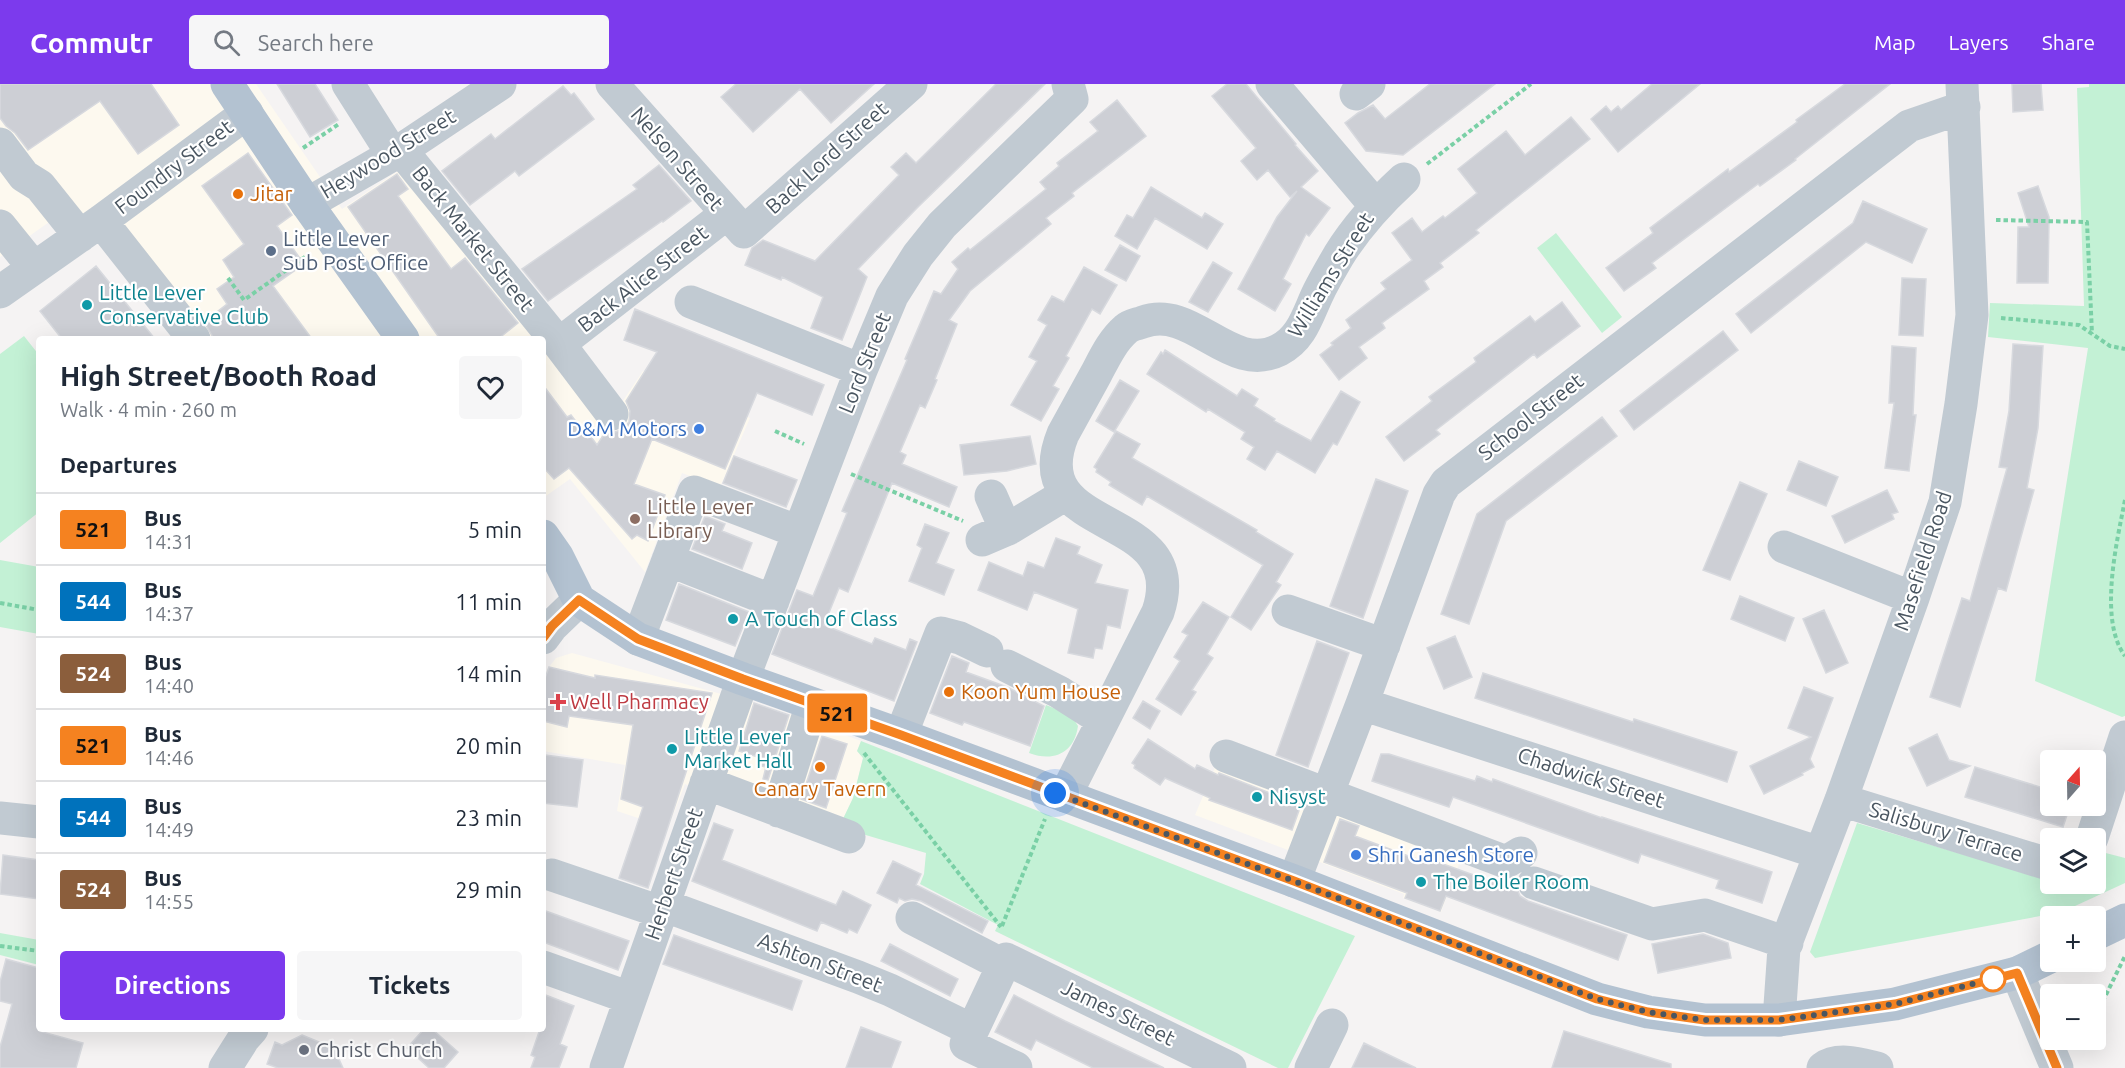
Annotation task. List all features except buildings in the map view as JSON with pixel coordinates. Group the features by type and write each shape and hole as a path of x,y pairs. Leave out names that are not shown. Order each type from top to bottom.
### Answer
{"main road":[{"path":"227,84 307,204 401,336"},
{"path":"546,540 557,556 579,600 638,639 1294,881 1597,999 1648,1012 1705,1020 1779,1020 1895,1004 2017,973 2040,962"},
{"path":"2106,929 2125,920"}],"street":[{"name":"Nelson Street","path":"612,84 735,223"},
{"name":"Back Lord Street","path":"735,223 911,84"},
{"name":"Williams Street","path":"1272,84 1375,205"},
{"name":"Heywood Street","path":"307,204 397,153 491,87"},
{"name":"Lord Street","path":"743,679 861,370 892,296 918,255 942,225 1070,92"},
{"name":"Back Market Street","path":"356,96 397,153 559,344 612,414"},
{"name":"Masefield Road","path":"1779,1020 1785,948 1841,800 1945,502 1961,404 1972,315 1963,96"},
{"name":"School Street","path":"1294,881 1439,494 1446,483 1909,126 1963,96"},
{"name":"Foundry Street","path":"0,292 247,113"},
{"path":"0,144 24,176 40,186 91,228 172,311 192,336"},
{"name":"Williams Street","path":"1060,794 1102,720 1164,596 1164,583 1156,558 1133,537 1081,509 1066,494 1057,473 1055,461 1058,447 1112,345 1127,328 1152,319 1173,319 1194,328 1232,350 1260,357 1280,350 1299,333 1310,314 1318,292 1340,255 1375,205 1404,179"},
{"name":"Back Alice Street","path":"559,344 735,223"},
{"path":"0,226 34,268"},
{"path":"713,303 861,370"},
{"path":"638,639 694,492 799,532"},
{"path":"991,496 995,535 1066,494"},
{"path":"1783,548 1913,598"},
{"path":"668,560 773,601"},
{"path":"546,634 579,600"},
{"path":"1288,611 1384,645"},
{"path":"901,735 941,633 960,638 1059,692 1102,720"},
{"name":"Herbert Street","path":"606,1068 743,679"},
{"path":"778,811 812,704"},
{"name":"Chadwick Street","path":"1362,704 1820,853"},
{"path":"2094,828 2125,737"},
{"path":"1226,756 1506,862 1521,853"},
{"path":"706,783 849,837"},
{"name":"Salisbury Terrace","path":"1841,800 2040,862"},
{"path":"0,818 36,822"},
{"name":"Ashton Street","path":"552,875 662,909 858,976 972,1030"},
{"path":"1534,883 1652,924 1705,915 1787,943"},
{"name":"James Street","path":"912,918 1230,1068"},
{"path":"1004,962 966,1044 1016,1068"},
{"path":"546,968 630,998"},
{"path":"2017,973 2057,1068"},
{"path":"1311,1068 1332,1025"},
{"path":"225,1068 249,1032"},
{"path":"1823,1068 1829,1063 1839,1062 1877,1068"}],"path":[{"path":"1404,179 1531,84"},
{"path":"280,163 356,96"},
{"path":"1969,219 2087,222 2092,334"},
{"path":"228,278 244,300 331,238"},
{"path":"1972,315 2079,325 2110,346 2125,349"},
{"path":"826,463 995,535"},
{"path":"2125,500 2111,585 2112,622 2121,651 2125,656"},
{"path":"0,603 36,609"},
{"path":"860,748 1001,927"},
{"path":"1004,962 995,941 1060,794"},
{"path":"0,946 36,951"},
{"path":"2106,995 2125,956"}],"shaded area":[{"path":"0,84 256,84 342,209 407,165 540,336 175,336 73,205 0,257"},
{"path":"546,344 608,423 643,371 750,418 720,487 682,473 645,572 570,479 546,496"},
{"path":"572,653 754,703 861,741 857,751 863,758 853,798 841,823 854,847 685,784 668,828 617,811 625,765 546,752 546,676 556,658"},
{"path":"1223,749 1470,835 1441,912 1403,898 1404,894 1195,815"}],"green space":[{"path":"2089,84 2125,84 2125,716 2122,717 2035,681 2088,348 1988,337 1990,303 2084,306 2077,88 2089,87"},
{"path":"1556,233 1622,317 1602,333 1537,248"},
{"path":"24,336 36,351 36,514 0,543 0,354"},
{"path":"0,560 36,566 36,633 0,627"},
{"path":"1046,705 1068,715 1078,726 1076,736 1067,749 1054,756 1046,757 1029,753"},
{"path":"861,741 1355,936 1288,1068 1278,1068 995,931 998,925 920,884 924,874 926,853 859,833 841,823 853,798 863,758 857,751"},
{"path":"1857,823 2040,877 2040,894 2101,894 2075,906 2040,906 2040,916 1815,958 1810,952"},
{"path":"2106,853 2125,858 2125,883 2106,892"},
{"path":"0,933 36,939 36,964 0,955"}],"bus line":[{"name":"521","path":"546,634 579,600 638,639 1294,881 1597,999 1648,1012 1705,1020 1779,1020 1895,1004 2017,973 2057,1068"}],"place":[{"name":"Jitar","path":"238,194"},
{"name":"Little Lever Sub Post Office","path":"271,251"},
{"name":"Little Lever Conservative Club","path":"87,305"},
{"name":"D&M Motors","path":"699,429"},
{"name":"Little Lever Library","path":"635,519"},
{"name":"A Touch of Class","path":"733,619"},
{"name":"Koon Yum House","path":"949,692"},
{"name":"Well Pharmacy","path":"558,702"},
{"name":"Little Lever Market Hall","path":"672,749"},
{"name":"Canary Tavern","path":"820,767"},
{"name":"Nisyst","path":"1257,797"},
{"name":"Shri Ganesh Store","path":"1356,855"},
{"name":"The Boiler Room","path":"1421,882"},
{"name":"Christ Church","path":"304,1050"}],"route":[{"path":"1055,793 1294,881 1597,999 1648,1012 1705,1020 1779,1020 1895,1004 1996,978 1993,979"}]}
